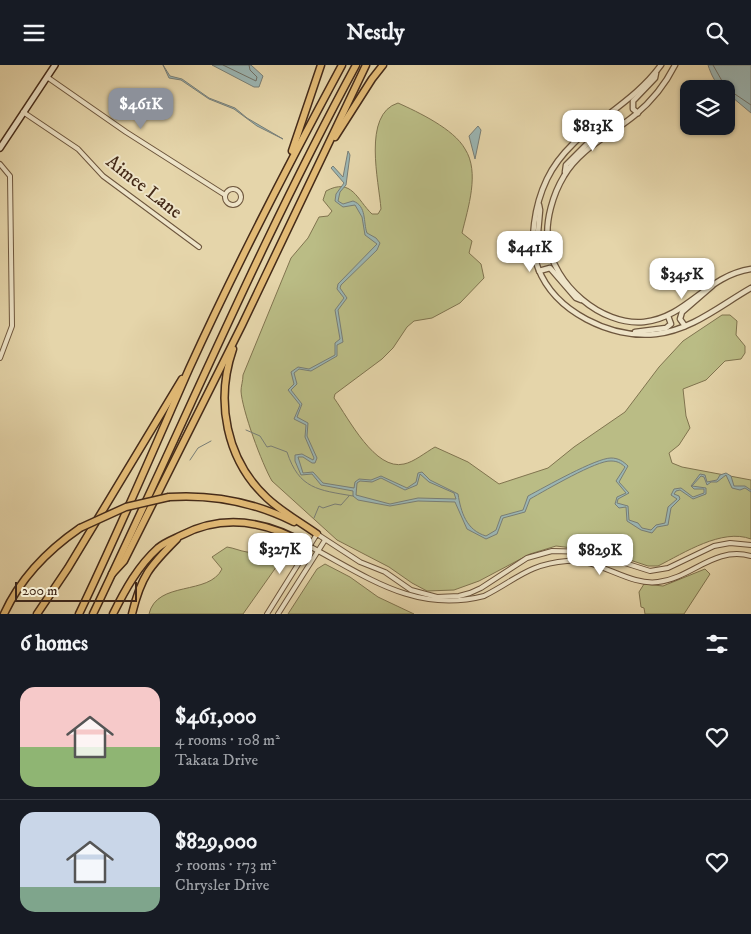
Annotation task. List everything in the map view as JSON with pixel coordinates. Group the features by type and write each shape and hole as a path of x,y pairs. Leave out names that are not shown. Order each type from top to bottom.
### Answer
{"highway":[{"path":"284,173 321,65"},
{"path":"79,614 143,479 190,369 284,173 342,65"},
{"path":"93,614 239,299 309,155 356,65"},
{"path":"111,574 124,561 242,325 300,199 366,65"},
{"path":"300,199 350,112 383,65"},
{"path":"242,325 228,363 224,384 227,426 232,447 241,465 260,491 272,503 317,535"},
{"path":"37,614 68,568 169,398 190,369"},
{"path":"4,614 29,574 51,550 80,528 126,507 170,497 209,497 238,501 280,515 317,535"},
{"path":"113,614 127,587 146,560 160,547 181,535 209,525 247,522 282,531 309,546"},
{"path":"132,614 141,583 148,569 181,535"}],"main road":[{"path":"0,148 55,65"}],"street":[{"path":"661,65 632,96 586,132 566,152 552,171 538,203 533,243 539,271 546,284 559,298 583,316 612,330 632,334 655,334 685,326 751,289"},
{"path":"564,176 581,154 638,113 654,97 675,65"},
{"path":"638,113 633,109 632,101 655,78 656,72"},
{"path":"47,77 126,132 226,195 227,202 231,205 237,205 241,201 240,192 235,189 230,190 226,195"},
{"name":"Aimee Lane","path":"24,112 78,149 103,176 199,247"},
{"path":"585,302 554,266 548,244 548,230 553,202 564,176 566,165 591,140 586,132"},
{"path":"0,164 10,176 12,320 9,339 0,358"},
{"path":"538,203 540,211 537,244 542,247 548,244"},
{"path":"539,271 546,267 553,269 576,298 606,316 628,321 651,321 668,316 680,309 718,279 751,269"},
{"path":"685,326 680,319 682,312 708,292 718,279"},
{"path":"632,334 666,328 671,324 668,316"},
{"path":"266,614 317,535 360,562 385,572 411,590 437,597 459,596 470,593 527,558 552,551 590,552 641,569 655,571 668,568 714,546 730,543 751,545"},
{"path":"278,614 326,540"},
{"path":"309,546 356,573 376,589"},
{"path":"454,606 484,597 521,573 550,563 584,562 633,578 658,582 722,555 741,554 751,556"}],"green space":[{"path":"398,103 444,128 465,149 472,168 472,179 470,201 462,233 472,241 469,253 481,264 484,278 460,303 432,318 414,321 382,359 335,394 334,398 355,430 373,452 383,460 393,464 408,463 435,447 468,462 499,484 548,468 574,447 625,412 659,367 683,341 722,315 730,315 737,321 736,335 745,346 745,353 741,359 725,361 706,380 683,389 686,416 690,428 679,445 669,453 672,463 682,467 751,480 751,539 740,536 716,539 703,543 658,566 648,566 606,552 556,546 530,554 479,581 454,590 427,591 389,567 337,540 272,481 258,450 245,411 241,391 243,375 291,258 308,238 319,217 328,216 332,211 323,200 326,191 335,187 348,188 372,214 378,214 381,209 376,166 376,134 380,120 387,110"},
{"path":"227,547 247,552 269,554 279,563 243,614 149,614 154,603 162,596 206,583 215,577 222,569 212,557"},
{"path":"325,564 350,577 378,597 414,614 288,614 317,569"},
{"path":"705,569 710,574 684,614 645,614 644,608 641,607 639,592 644,584 663,586"}],"water":[{"path":"163,65 170,76 182,79 209,98 235,108 247,118 283,139 257,126 234,109 209,99 181,80 169,78"},
{"path":"212,65 251,65 263,76 259,87 254,87"},
{"path":"708,65 751,65 751,113 735,100 735,80 715,80"},
{"path":"478,126 481,130 475,159 469,136"},
{"path":"348,151 350,155 346,185 340,192 338,201 343,204 353,201 361,207 367,233 376,238 380,243 377,250 341,285 340,288 347,298 338,310 343,342 337,345 337,356 311,371 299,369 294,373 297,384 291,390 302,404 297,417 308,423 307,436 317,458 315,463 312,463 303,457 298,457 303,473 313,472 323,483 354,488 355,482 359,479 371,480 381,476 407,488 416,482 418,473 422,472 430,480 458,494 463,514 469,525 486,536 496,530 501,516 523,510 528,496 604,459 620,460 628,466 619,482 629,493 618,499 617,503 628,506 629,520 638,523 642,528 651,530 656,525 665,523 668,507 677,499 671,495 674,489 681,488 693,497 704,493 704,489 694,489 691,486 700,474 705,475 707,482 717,480 720,475 726,473 731,476 734,486 745,486 751,492 745,488 740,490 732,488 726,475 717,482 711,482 707,485 704,477 701,476 692,486 706,488 706,494 693,499 680,490 676,491 674,494 679,496 680,499 671,508 668,525 657,527 652,533 641,530 627,521 626,507 619,508 615,504 617,497 626,493 616,481 625,467 615,461 604,462 571,476 530,499 525,512 503,518 497,534 486,539 467,529 455,502 418,501 390,506 358,500 353,496 353,491 321,485 312,474 301,475 295,461 295,455 302,454 313,460 314,458 305,437 306,425 294,419 300,405 288,390 294,384 291,372 298,367 309,369 335,355 335,343 340,339 335,310 344,298 337,289 338,284 377,244 365,235 362,217 355,205 343,207 335,201 336,194 344,183 331,168 333,166 343,177","holes":["420,474 429,482 454,493 456,499 418,498 390,504 356,495 357,483 360,481 372,482 381,478 405,490 417,485"]}],"waterway":[{"path":"246,430 260,436 267,447 271,446 287,452 297,474 311,486 353,496"},
{"path":"190,460 198,448 211,441"},
{"path":"314,518 319,506 323,508 335,504 341,505 349,496"}]}
